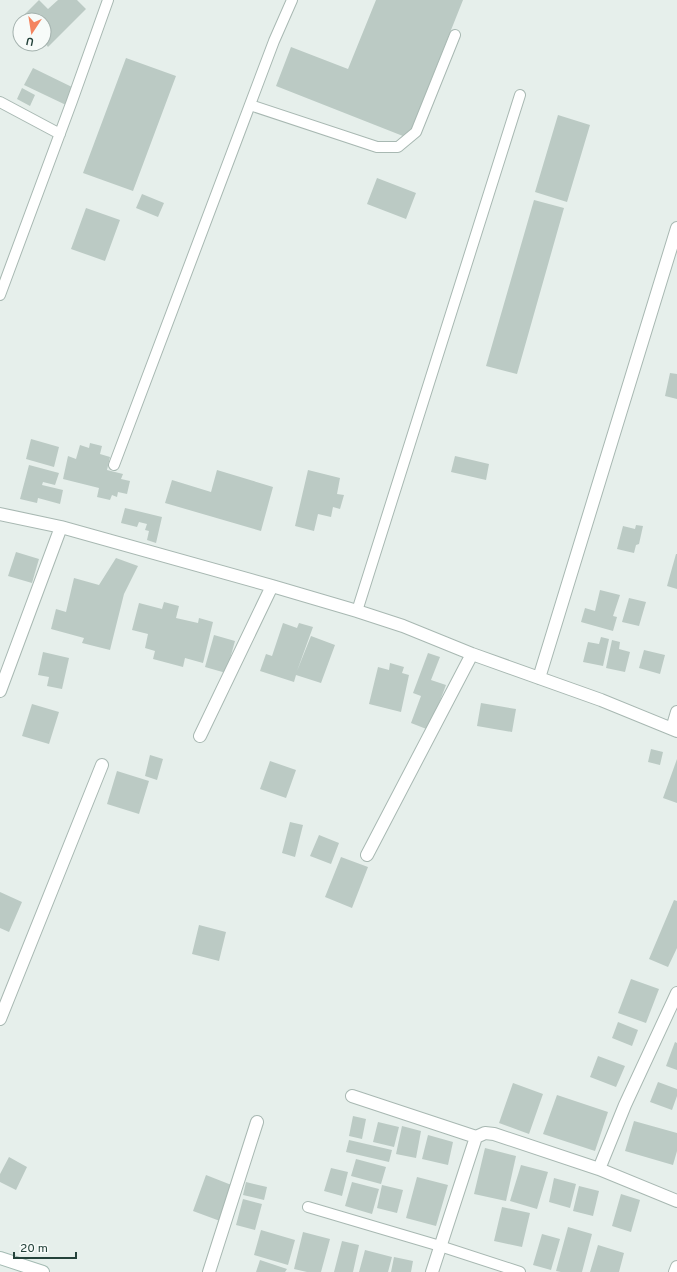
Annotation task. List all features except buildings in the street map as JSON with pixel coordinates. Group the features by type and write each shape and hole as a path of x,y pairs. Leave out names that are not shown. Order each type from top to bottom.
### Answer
{"street":[{"path":"539,678 677,228"},
{"path":"0,514 61,527 357,611 403,626 472,654 601,700 674,730 677,712"},
{"path":"0,691 61,527"},
{"path":"200,736 272,586"},
{"path":"367,855 472,654"},
{"path":"0,1019 102,765"},
{"path":"599,1169 625,1105 677,993"},
{"path":"352,1096 476,1137 485,1133 494,1134 599,1169 677,1201"},
{"path":"209,1272 257,1122"},
{"path":"432,1272 476,1137"},
{"path":"0,1258 42,1272"},
{"path":"675,1272 677,1267"}],"lane":[{"path":"0,295 108,0"},
{"path":"114,465 274,41 292,0"},
{"path":"250,105 377,147 398,147 416,132 455,34"},
{"path":"357,611 520,95"},
{"path":"0,102 60,134"},
{"path":"308,1207 440,1246 520,1272"}]}
